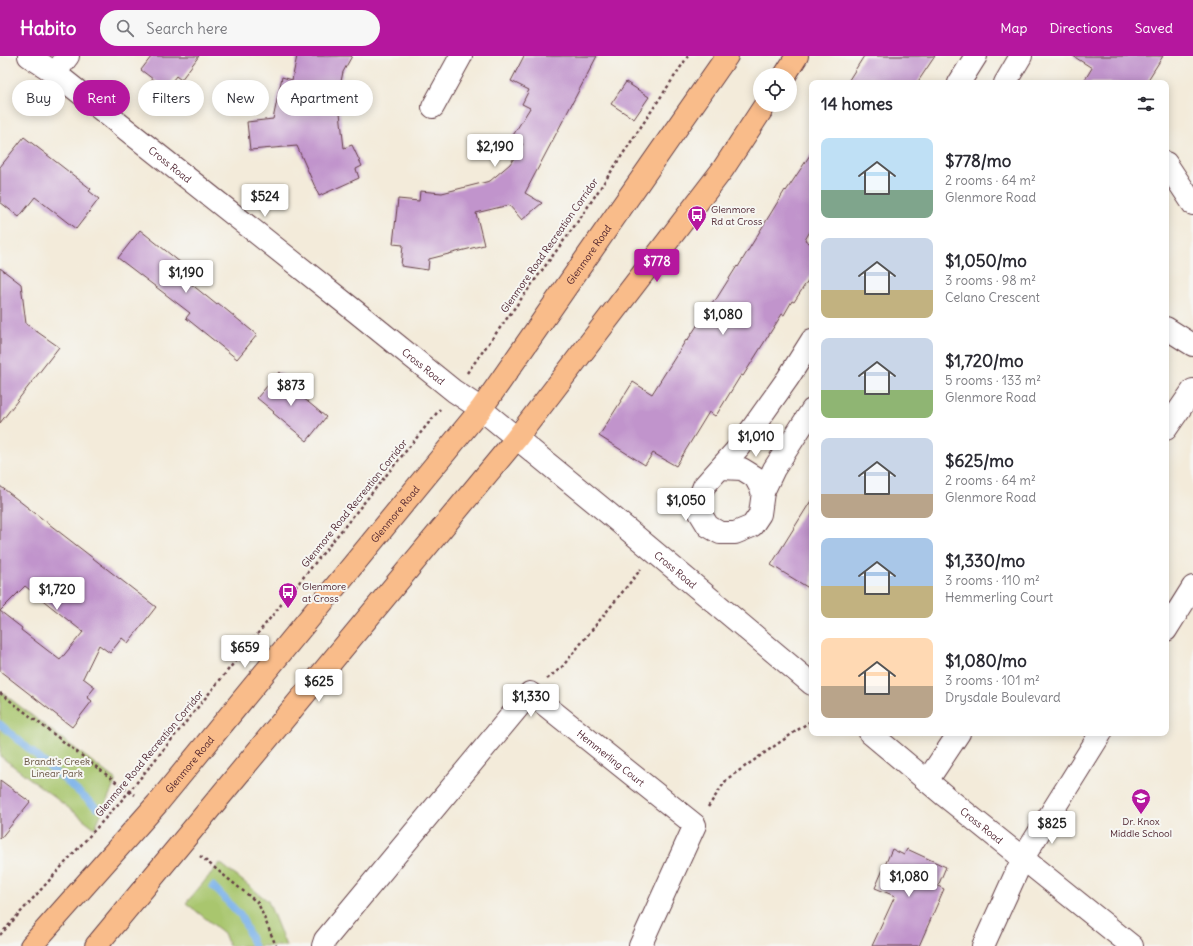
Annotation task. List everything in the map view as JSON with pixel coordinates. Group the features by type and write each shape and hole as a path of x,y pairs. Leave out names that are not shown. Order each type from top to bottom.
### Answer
{"main road":[{"name":"Glenmore Road","path":"30,946 156,804 481,409 727,56"},
{"path":"789,68 797,56"},
{"path":"96,946 516,439 723,169 760,112"}],"street":[{"name":"Cross Road","path":"29,56 55,73 454,391 481,409 809,681"},
{"path":"55,73 68,56"},
{"path":"433,107 461,56"},
{"path":"961,80 976,56"},
{"path":"1007,80 1021,56"},
{"path":"1169,168 1193,204"},
{"path":"1169,330 1193,345"},
{"path":"809,345 784,384 739,447 704,486 698,501 700,513 708,526 720,533 736,533 752,526 760,514 763,492 774,469 809,415"},
{"path":"1169,425 1193,390"},
{"path":"721,468 742,469 755,477 763,492"},
{"path":"1169,625 1193,586"},
{"path":"323,946 325,940 530,693"},
{"name":"Hemmerling Court","path":"530,693 695,825"},
{"name":"Cross Road","path":"874,736 1132,946"},
{"path":"927,780 957,736"},
{"path":"983,946 1023,858 1099,736"},
{"path":"640,946 695,825"}],"path":[{"name":"Glenmore Road Recreation Corridor","path":"0,935 129,792 454,391 581,217 688,56"},
{"path":"530,693 562,667 654,552"},
{"path":"695,825 727,779 809,722"}],"green space":[{"name":"Brandt's Creek Linear Park","path":"0,691 116,780 95,828 0,756"},
{"path":"220,863 268,901 286,946 229,946 224,933 186,903"}],"building":[{"path":"150,56 199,56 181,80 176,76 173,80 154,80 141,70 151,57"},
{"path":"297,56 352,56 343,72 341,80 292,80"},
{"path":"524,56 597,56 525,193 542,203 522,220 509,205 476,213 484,245 429,259 428,270 401,266 403,245 393,244 398,199 419,201 420,191 442,193 490,181 510,164 523,144 512,137 530,108 522,104 529,90 511,81"},
{"path":"864,56 935,56 919,80 849,80"},
{"path":"1073,56 1163,56 1148,80 1085,80 1092,68"},
{"path":"282,77 292,80 281,80"},
{"path":"626,82 649,97 634,119 611,104"},
{"path":"277,100 277,116 340,116 344,148 352,145 362,166 356,169 359,178 319,196 297,146 250,150 247,122 273,119"},
{"path":"24,137 91,189 89,191 99,199 76,229 35,197 19,217 0,202 0,167"},
{"path":"809,156 809,233 805,240 809,243 809,279 794,302 792,301 784,315 782,314 717,414 715,416 709,412 676,466 653,453 645,465 599,436 633,382 652,394 686,340 687,341 714,300 715,301 737,266 738,267 785,190 786,191"},
{"path":"140,230 191,271 185,279 217,305 218,303 257,335 237,359 186,318 190,313 118,258"},
{"path":"0,268 21,284 26,324 59,347 0,423"},
{"path":"279,372 298,388 296,392 326,417 307,441 257,398"},
{"path":"0,486 156,607 128,643 122,638 110,653 99,645 83,678 95,687 87,697 92,701 72,727 0,671","holes":["25,586 83,632 60,660 21,630 22,628 0,611"]},
{"path":"809,504 809,588 771,565"},
{"path":"0,780 30,802 0,839"},
{"path":"892,849 904,855 907,849 946,867 938,886 944,889 919,946 872,946 895,896 875,888"}],"waterway":[{"path":"0,724 97,808"},
{"path":"213,886 242,917 254,946"}],"place":[{"name":"Glenmore Rd at Cross","path":"697,232"},
{"name":"Glenmore at Cross","path":"288,609"},
{"name":"Dr. Knox Middle School","path":"1141,815"}]}
